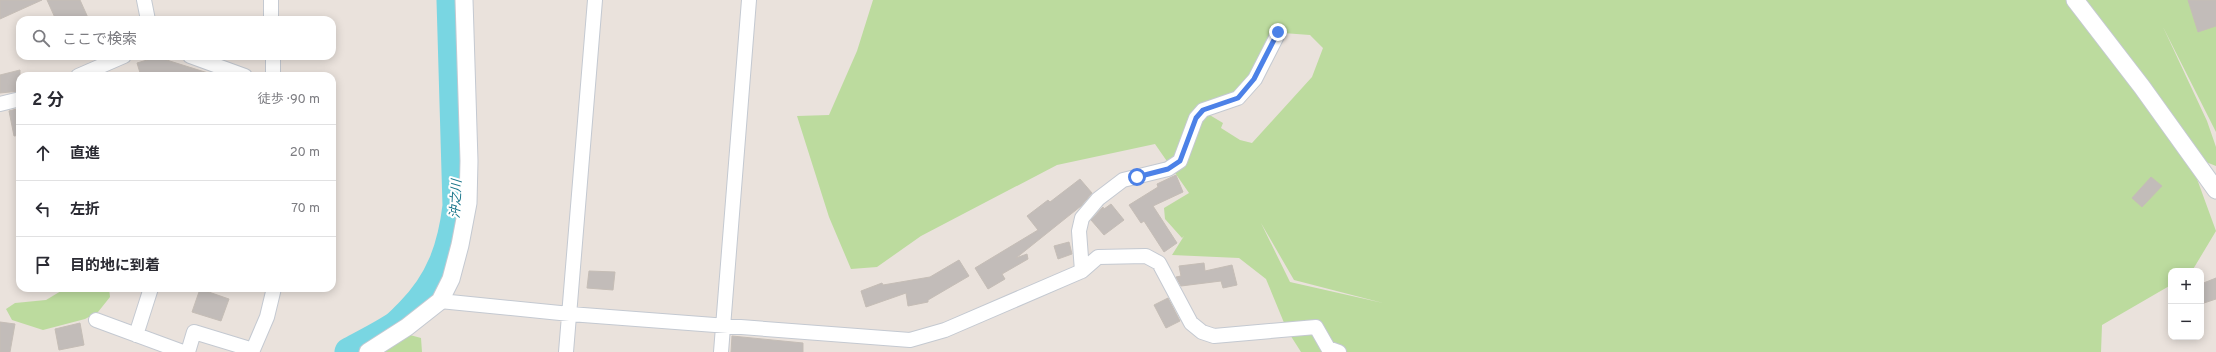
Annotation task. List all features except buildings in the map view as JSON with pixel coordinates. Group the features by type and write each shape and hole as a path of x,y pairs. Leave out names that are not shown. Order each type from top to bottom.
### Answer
{"street":[{"path":"144,0 147,16"},
{"path":"271,0 271,16"},
{"path":"368,352 407,327 440,301 451,279 468,204 469,146 464,0"},
{"path":"566,352 595,0"},
{"path":"721,352 749,0"},
{"path":"2074,0 2142,87 2216,190"},
{"path":"1082,271 1079,231 1082,218 1098,199 1123,180 1168,169 1180,161 1196,118 1203,110 1238,98 1254,79 1278,32"},
{"path":"87,72 115,60"},
{"path":"201,60 234,72"},
{"path":"273,60 273,72"},
{"path":"0,104 16,100"},
{"path":"440,301 570,314 910,340 945,330 1082,271 1098,257 1146,256 1159,263 1191,323 1202,332 1214,336 1316,327 1328,348 1339,352"},
{"path":"136,335 150,292"},
{"path":"188,352 194,332 253,351 267,317 273,292"},
{"path":"96,320 183,352"}],"green space":[{"path":"873,0 2216,0 2216,132 2163,27 2207,121 2216,147 2216,166 2206,162 2185,146 2216,231 2194,268 2168,268 2168,287 2102,325 2101,352 1301,352 1287,330 1266,279 1239,258 1172,255 1184,236 1182,238 1165,219 1164,208 1189,193 1155,144 1057,165 921,236 877,267 851,269 829,217 797,116 829,115 857,51","holes":["1283,33 1310,35 1323,48 1312,77 1252,143 1240,140 1221,128 1223,123 1203,111 1248,87","1261,223 1294,280 1383,303 1290,282"]},
{"path":"59,292 109,292 110,297 98,312 85,319 43,330 12,320 6,309 15,303 46,300"},
{"path":"410,335 421,338 422,352 379,352"}],"waterway":[{"name":"沖之川","path":"349,352 389,330 404,318 429,289 443,264 448,250 457,206 451,0"}],"route":[{"path":"1137,177 1168,169 1180,161 1196,118 1203,110 1238,98 1254,79 1278,32"}]}
